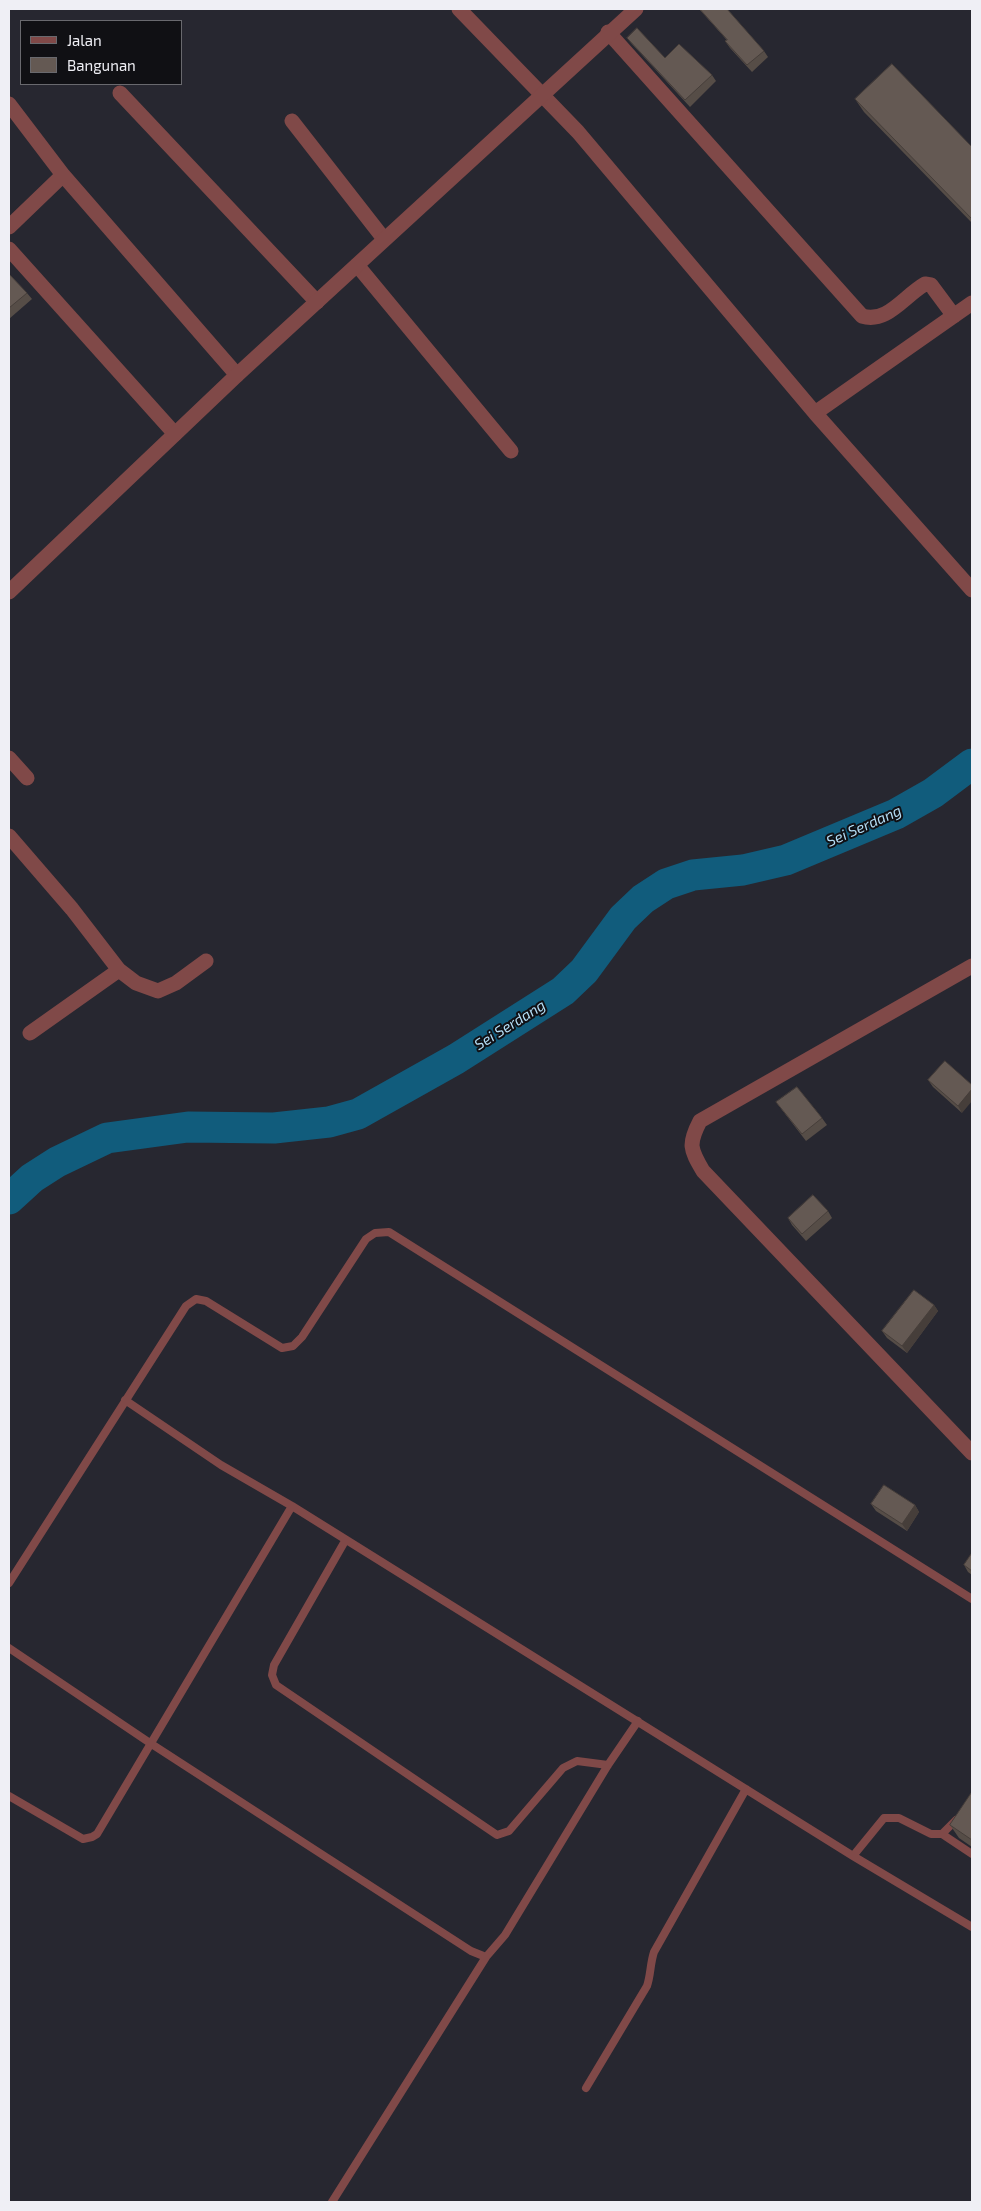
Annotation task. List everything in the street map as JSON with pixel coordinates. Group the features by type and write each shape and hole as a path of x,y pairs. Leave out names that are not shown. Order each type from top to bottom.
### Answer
{"street":[{"path":"459,9 578,132 815,414 972,590"},
{"path":"9,592 237,375 608,32 636,9"},
{"path":"608,32 862,316 871,319 882,317 922,285 931,285 952,312"},
{"path":"120,93 316,302"},
{"path":"9,104 63,175 237,375"},
{"path":"292,121 384,239"},
{"path":"9,227 63,175"},
{"path":"9,248 175,434"},
{"path":"357,264 511,451"},
{"path":"815,414 952,312 972,302"},
{"path":"9,758 27,778"},
{"path":"9,836 72,909 119,970 136,983 158,991 176,984 206,962"},
{"path":"972,966 700,1121 691,1138 692,1152 703,1172 972,1453"},
{"path":"30,1033 119,970"}],"lane":[{"path":"9,1583 191,1300 206,1302 282,1348 293,1346 302,1337 366,1239 374,1233 389,1232 972,1599"},
{"path":"125,1400 221,1465 292,1506 345,1541 853,1856 972,1927"},
{"path":"9,1796 84,1839 97,1834 292,1506"},
{"path":"345,1541 274,1665 272,1675 276,1686 497,1835 509,1831 563,1768 577,1761 608,1765"},
{"path":"9,1648 471,1951 486,1957"},
{"path":"332,2202 486,1957 506,1935 608,1765 638,1721"},
{"path":"586,2088 647,1986 654,1952 746,1789"},
{"path":"942,1834 953,1824 963,1810"},
{"path":"853,1856 884,1818 899,1818 931,1834 942,1834 972,1854"}],"building":[{"path":"700,9 727,9 764,51 747,65"},
{"path":"637,28 665,58 679,44 712,75 685,100 627,38"},
{"path":"892,64 972,147 972,219 855,99"},
{"path":"9,274 27,293 9,308"},
{"path":"945,1061 972,1085 972,1089 958,1106 928,1080"},
{"path":"797,1087 822,1118 802,1134 776,1102"},
{"path":"813,1195 828,1211 802,1234 788,1218"},
{"path":"914,1290 934,1305 902,1346 882,1331"},
{"path":"884,1485 915,1505 902,1524 871,1504"},
{"path":"972,1553 972,1571 964,1565"},
{"path":"972,1792 972,1840 950,1825"}],"waterway":[{"name":"Sei Serdang","path":"9,1199 32,1178 57,1162 107,1138 188,1127 274,1128 329,1122 358,1114 456,1059 563,991 584,971 623,918 643,899 666,884 693,875 743,870 786,860 896,814 933,793 972,764"}]}
